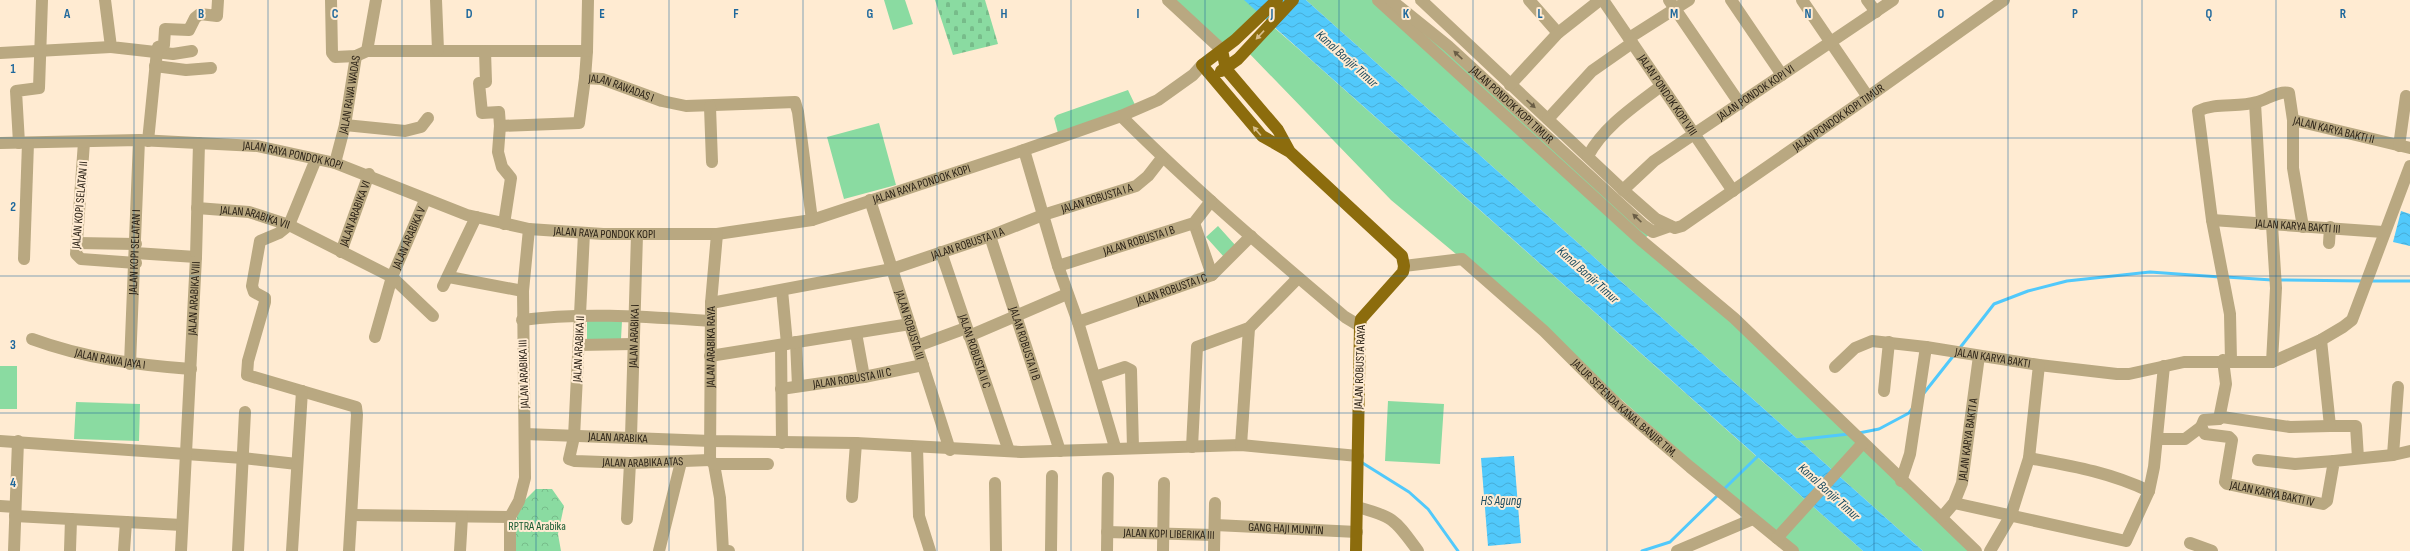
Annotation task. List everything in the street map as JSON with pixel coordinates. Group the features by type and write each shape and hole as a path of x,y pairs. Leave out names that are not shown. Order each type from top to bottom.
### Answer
{"main road":[{"name":"JALAN RAYA PONDOK KOPI","path":"1202,65 1235,40 1277,0"},
{"path":"1211,76 1226,69 1293,0"},
{"path":"1222,50 1226,69 1278,130 1290,152"},
{"path":"1202,65 1262,136 1290,152 1402,256 1404,266"},
{"name":"JALAN ROBUSTA RAYA","path":"1356,551 1361,319 1403,272 1404,266"}],"street":[{"path":"24,259 24,143 16,91 39,88 42,0"},
{"path":"105,0 111,47"},
{"name":"JALAN KOPI SELATAN I","path":"130,364 144,140 157,51 158,47 164,45 165,29 190,30 195,18 200,14 217,16 218,0"},
{"name":"JALAN RAWA WADAS","path":"331,0 332,55 335,57 356,56 345,125 335,163"},
{"path":"368,51 376,0"},
{"path":"436,0 438,50"},
{"name":"JALAN RAWADAS I","path":"588,0 585,78 602,79 675,105 710,107 767,102 795,102 797,104 812,220"},
{"path":"1168,0 1222,50"},
{"path":"1378,0 1642,241 1734,318 1843,426 1859,448 1901,481 1942,517 1976,551"},
{"name":"JALAN PONDOK KOPI TIMUR","path":"1391,0 1448,46 1643,224 1653,232 1670,226"},
{"name":"JALAN PONDOK KOPI TIMUR","path":"1421,0 1623,190 1656,219 1675,228 1682,226 1733,191 2004,0"},
{"path":"1529,0 1558,33"},
{"path":"1510,85 1558,33 1600,0"},
{"name":"JALAN PONDOK KOPI VIII","path":"1603,0 1733,191"},
{"path":"1548,119 1592,71 1672,5 1689,0"},
{"path":"1731,0 1782,75"},
{"path":"1802,0 1868,97"},
{"path":"1867,0 1876,12"},
{"name":"JALAN PONDOK KOPI VI","path":"1623,190 1654,161 1893,0"},
{"path":"1672,5 1740,104"},
{"path":"0,53 111,47 173,54 192,51"},
{"path":"356,56 368,51 438,50 587,52"},
{"path":"484,51 486,82 479,83 482,113 499,112 500,126 498,152 502,167 511,178 504,224"},
{"name":"JALAN RAYA PONDOK KOPI","path":"0,143 144,140 257,146 335,163 369,174 425,200 476,217 529,229 637,235 716,234 812,220 870,200 926,184 1024,150 1121,116 1158,100 1193,75 1202,65"},
{"path":"155,66 186,70 211,68"},
{"path":"1193,75 1211,76"},
{"path":"500,126 579,123 585,78"},
{"path":"1588,156 1594,144 1625,113 1661,86"},
{"path":"2219,419 2226,384 2231,326 2212,220 2198,111 2209,107 2255,103 2282,93 2289,93 2293,120"},
{"path":"2405,147 2406,96"},
{"path":"2255,103 2267,225 2275,272 2276,288 2272,362"},
{"path":"710,107 712,162"},
{"path":"1121,116 1162,158 1298,278 1345,317 1360,326"},
{"path":"345,125 405,131 421,127 428,118"},
{"name":"JALAN KARYA BAKTI II","path":"2303,227 2293,168 2293,120 2405,147"},
{"name":"JALAN KOPI SELATAN II","path":"84,142 76,254 81,259 136,254"},
{"name":"JALAN ARABIKA VIII","path":"181,551 185,454 191,369 200,142"},
{"path":"1024,150 1058,266 1078,322 1115,447"},
{"name":"JALAN ROBUSTA I A","path":"1043,215 1136,186 1148,176 1162,158"},
{"name":"JALAN ARABIKA VII","path":"197,208 249,212 289,225 316,159"},
{"path":"2039,365 2117,374 2184,362 2227,360 2272,362 2321,340 2343,328 2352,320 2383,232 2410,166"},
{"name":"JALAN ARABIKA VI","path":"341,252 369,174"},
{"name":"JALAN ARABIKA V","path":"375,337 392,276 425,200"},
{"name":"JALAN ROBUSTA III","path":"870,200 950,450"},
{"path":"1211,201 1194,223 1212,276"},
{"name":"JALAN ROBUSTA II A","path":"711,303 892,269 990,236 1043,215"},
{"path":"476,217 446,282 522,291"},
{"name":"JALAN KARYA BAKTI III","path":"2212,220 2267,225 2330,227 2383,232"},
{"name":"JALAN ROBUSTA I B","path":"1058,266 1194,223"},
{"path":"349,551 357,415 356,407 302,391 247,369 265,302 265,298 254,292 252,286 260,241 279,233 289,225 392,276 432,316"},
{"path":"2329,243 2330,227"},
{"name":"JALAN ARABIKA III","path":"510,551 510,517 519,501 523,486 525,434 522,291 529,229"},
{"name":"JALAN ARABIKA II","path":"575,462 571,461 569,456 574,437 584,233"},
{"name":"JALAN ARABIKA RAYA","path":"716,234 711,303 711,441 712,462 720,498 726,547"},
{"name":"JALAN ARABIKA I","path":"631,437 637,235"},
{"name":"JALAN ROBUSTA II B","path":"990,236 1060,451"},
{"name":"JALAN ROBUSTA I C","path":"1078,322 1212,276 1251,236"},
{"path":"77,242 136,254 196,257"},
{"name":"JALAN ROBUSTA II C","path":"941,252 1009,451"},
{"name":"JALUR SEPENDA KANAL BANJIR TIM.","path":"1404,266 1462,258 1544,331 1618,405 1753,519 1780,535 1793,551"},
{"path":"1192,447 1196,350 1201,344 1249,328 1298,278"},
{"path":"782,290 788,344 798,386"},
{"path":"917,346 968,332 1067,294"},
{"path":"522,320 580,316 634,316 711,321"},
{"path":"710,356 910,324"},
{"path":"1241,445 1249,328"},
{"path":"856,332 864,377"},
{"name":"JALAN RAWA JAYA I","path":"32,339 63,351 130,364 191,369"},
{"path":"2321,340 2330,426"},
{"name":"JALAN KARYA BAKTI","path":"1835,367 1863,343 1872,341 1926,347 2039,365 2029,458 2011,516 1990,551"},
{"path":"1884,391 1889,342"},
{"path":"579,345 633,344"},
{"path":"782,443 782,389 788,344"},
{"path":"1901,481 1910,454 1926,347"},
{"name":"JALAN KARYA BAKTI A","path":"1942,517 1954,503 1962,483 1979,356"},
{"name":"JALAN ROBUSTA III C","path":"782,389 864,377 923,365"},
{"path":"1954,503 2126,541 2149,491 2158,439 2164,366"},
{"path":"1095,377 1125,367 1131,370 1133,448"},
{"path":"2393,455 2398,387"},
{"path":"292,551 302,391"},
{"path":"238,551 245,412"},
{"path":"2158,439 2185,439 2201,427 2204,420 2219,419 2222,417 2307,428 2356,426 2358,458"},
{"name":"JALAN KARYA BAKTI IV","path":"2201,427 2205,434 2231,439 2225,482 2230,486 2323,504 2327,502 2334,461"},
{"name":"JALAN ARABIKA","path":"525,434 574,437 631,437 711,441 856,444 950,450 1009,451 1060,451 1115,447 1133,448 1241,445 1358,461"},
{"path":"0,441 18,441 243,458 297,464"},
{"path":"14,551 18,441"},
{"path":"852,497 856,444"},
{"path":"917,448 919,516 930,551"},
{"path":"1780,535 1859,448"},
{"path":"2258,460 2295,464 2393,455 2410,451"},
{"path":"2029,458 2093,470 2121,478 2149,491"},
{"name":"JALAN ARABIKA ATAS","path":"575,462 630,464 681,462 768,464"},
{"path":"659,551 681,462"},
{"path":"627,519 630,464"},
{"path":"1051,551 1052,476"},
{"path":"1107,551 1108,478"},
{"path":"995,483 996,551"},
{"path":"1163,551 1164,483"},
{"path":"1214,503 1215,530"},
{"path":"0,506 15,512 71,519 182,525"},
{"path":"1357,507 1384,514 1397,523 1418,551"},
{"path":"352,515 510,517"},
{"path":"460,551 462,517"},
{"path":"70,551 71,519"},
{"path":"1676,551 1753,519"},
{"path":"124,551 126,522"},
{"name":"JALAN KOPI LIBERIKA III","path":"1107,532 1164,533 1215,530 1214,551"},
{"name":"GANG HAJI MUNI'IN","path":"1215,530 1357,532"},
{"path":"2190,543 2212,551"}],"green space":[{"path":"884,0 905,0 913,24 893,30"},
{"path":"935,0 985,0 998,44 953,55"},
{"path":"1168,0 1277,0 1222,50"},
{"path":"1306,0 1391,0 1653,232 1642,240 1734,318 1975,551 1923,551"},
{"path":"1269,23 1863,551 1793,551 1462,259 1391,200 1246,50"},
{"path":"1128,90 1137,109 1059,137 1054,118 1057,115"},
{"path":"879,123 896,185 844,199 827,137"},
{"path":"1218,226 1236,246 1224,257 1206,237"},
{"path":"587,321 622,321 621,339 587,339"},
{"path":"0,366 17,366 17,409 0,409"},
{"path":"1388,401 1444,404 1440,464 1385,461"},
{"path":"76,402 140,404 139,441 74,439"},
{"name":"RPTRA Arabika","path":"536,489 552,489 564,506 558,534 561,551 511,551 511,530 517,518 518,507"}],"water":[{"name":"Kanal Banjir Timur","path":"1244,0 1306,0 1923,551 1863,551"},
{"path":"2401,211 2410,214 2410,246 2393,242"},
{"name":"HS Agung","path":"1514,456 1521,543 1488,546 1481,458"}],"waterway":[{"path":"1959,349 1994,304 2028,291 2067,281 2150,272 2220,277"},
{"path":"2226,277 2272,280"},
{"path":"2278,280 2364,281"},
{"path":"2370,281 2410,281"},
{"path":"1924,393 1954,355"},
{"path":"1859,433 1879,429 1909,413 1912,409"},
{"path":"1795,440 1849,434"},
{"path":"1723,490 1759,455"},
{"path":"1361,462 1409,492 1428,509 1458,551"},
{"path":"1642,551 1670,542 1719,494"}]}
